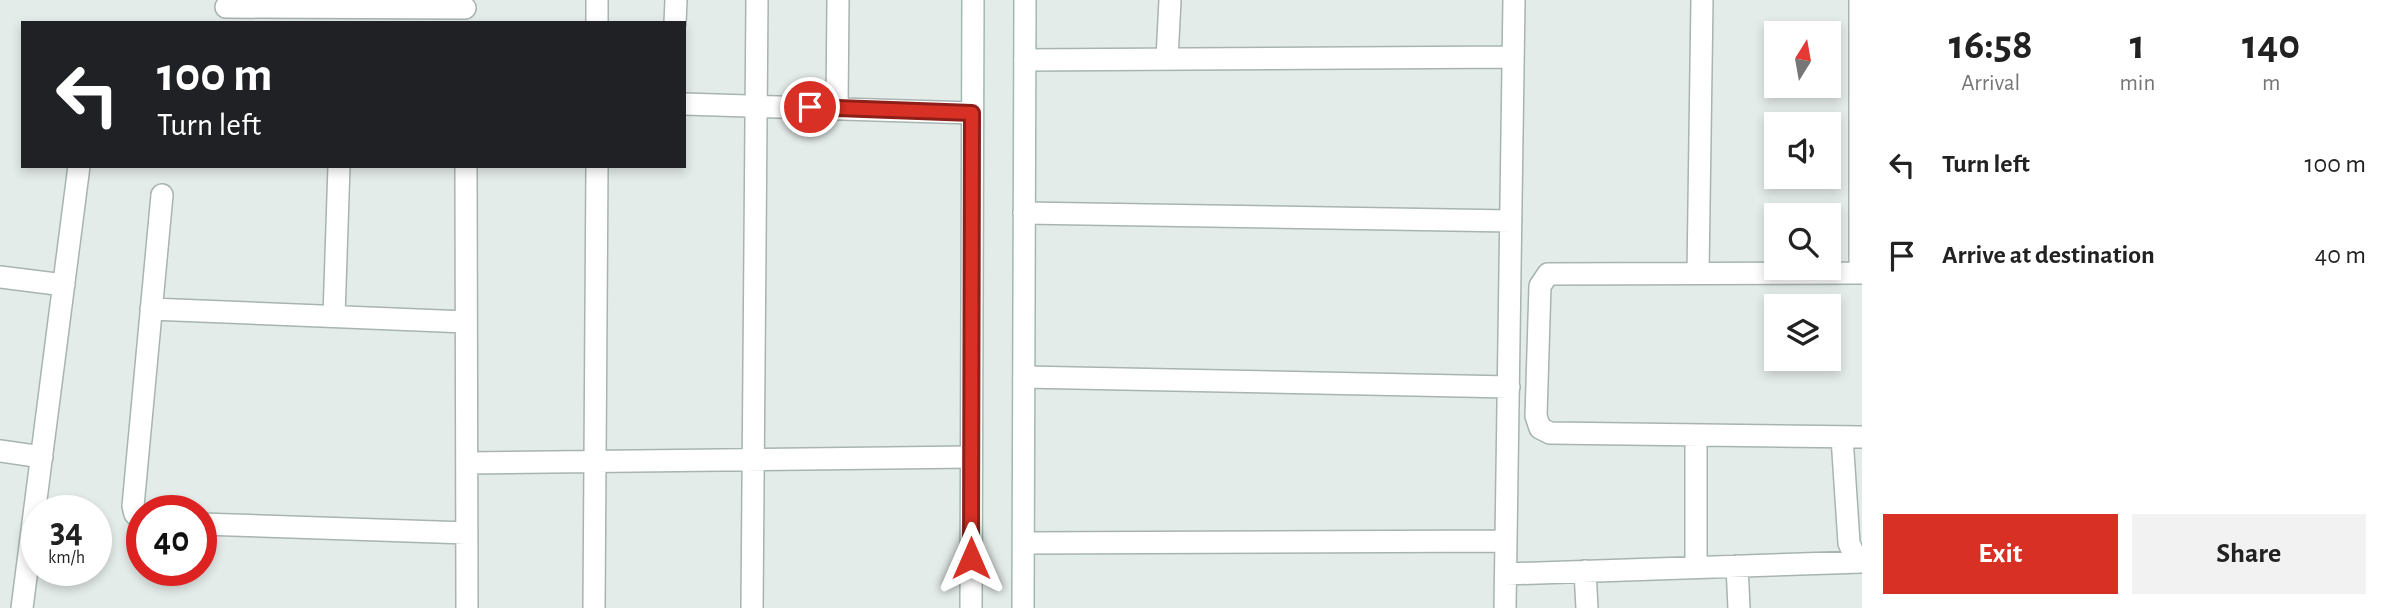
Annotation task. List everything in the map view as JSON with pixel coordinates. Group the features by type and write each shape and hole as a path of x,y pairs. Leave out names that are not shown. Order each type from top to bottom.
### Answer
{"street":[{"path":"597,0 597,21"},
{"path":"675,21 676,0"},
{"path":"752,608 757,0"},
{"path":"837,107 838,0"},
{"path":"971,608 973,0"},
{"path":"1023,608 1025,0"},
{"path":"1167,59 1170,0"},
{"path":"1505,608 1514,0"},
{"path":"1698,272 1702,0"},
{"path":"1860,0 1861,272 1556,272 1543,278 1536,416 1539,428 1550,433 1852,437 1849,543 1855,557 1862,562"},
{"path":"226,7 465,10"},
{"path":"1025,60 1513,57"},
{"path":"686,104 757,104 972,113"},
{"path":"22,608 79,168"},
{"path":"334,316 339,168"},
{"path":"466,168 467,608"},
{"path":"594,608 597,168"},
{"path":"134,495 162,195"},
{"path":"1024,213 1511,221"},
{"path":"0,277 64,285"},
{"path":"151,309 466,322"},
{"path":"1024,377 1508,387"},
{"path":"1696,436 1696,567"},
{"path":"0,451 42,457"},
{"path":"467,463 971,457"},
{"path":"217,525 467,533"},
{"path":"1024,542 1506,541"},
{"path":"1506,574 1862,562"},
{"path":"1737,566 1739,608"},
{"path":"1585,571 1587,608"}],"route":[{"path":"810,107 972,113 971,558"}]}
